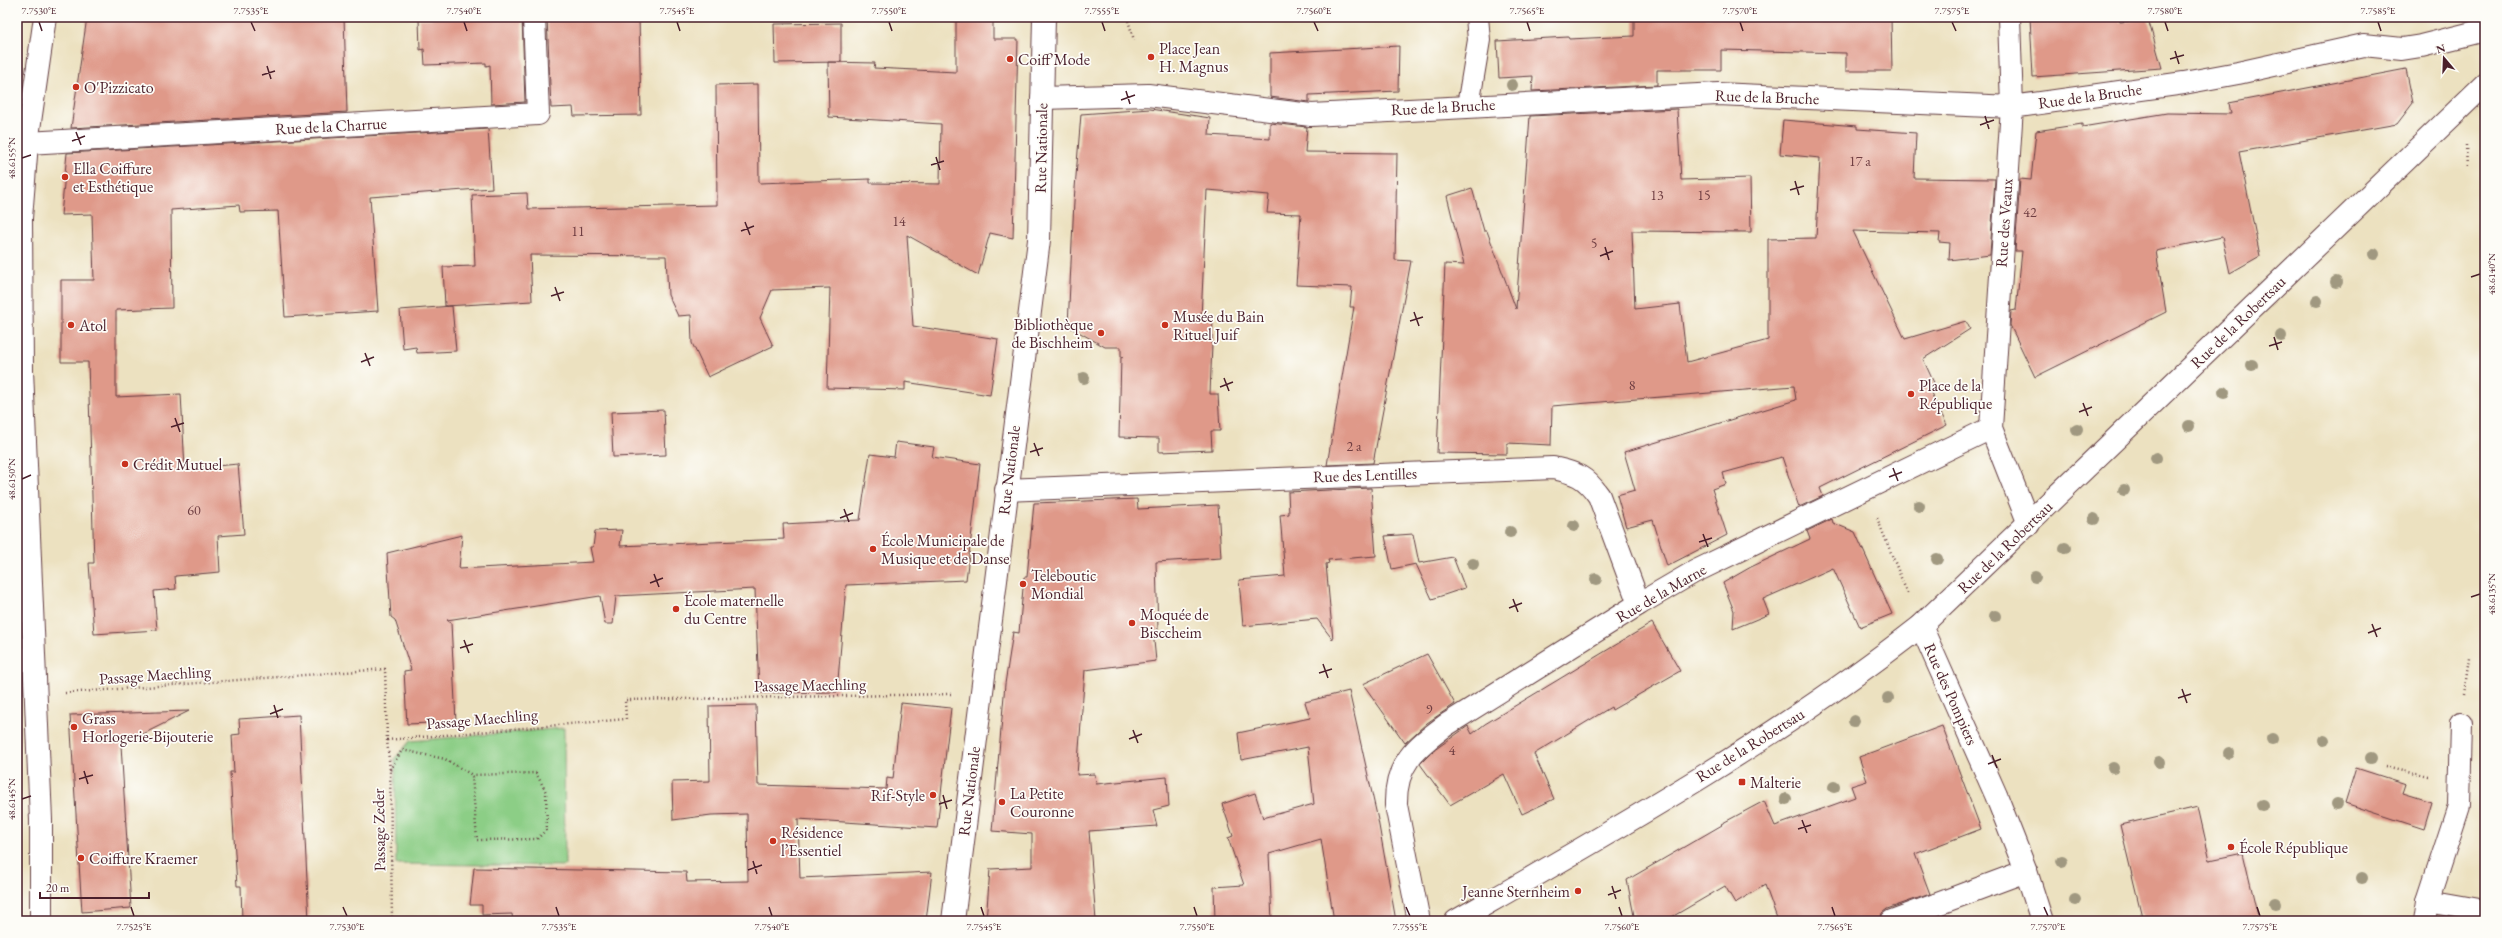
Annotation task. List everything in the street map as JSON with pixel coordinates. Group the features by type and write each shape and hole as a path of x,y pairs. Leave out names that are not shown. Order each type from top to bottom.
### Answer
{"street":[{"path":"41,921 41,820 22,370 21,218 27,143 45,17"},
{"name":"Rue de la Charrue","path":"27,143 538,114 534,17"},
{"name":"Rue Nationale","path":"953,921 1006,490 1039,240 1044,17"},
{"path":"1468,106 1479,40 1477,17"},
{"name":"Rue des Veaux","path":"1991,428 2012,107 2009,17"},
{"name":"Rue de la Bruche","path":"1042,98 1148,95 1311,115 1718,94 2012,107 2184,83 2364,45 2402,49 2421,46 2485,30"},
{"name":"Rue de la Robertsau","path":"1456,921 1602,837 1733,756 1865,670 1921,626 2029,524 2485,84"},
{"path":"1991,428 2029,524"},
{"name":"Rue de la Marne","path":"1418,921 1396,805 1395,788 1401,769 1410,755 1446,725 1639,604 1694,572 1866,490 1991,428"},
{"name":"Rue des Lentilles","path":"1006,490 1553,468 1572,472 1589,481 1598,496 1639,604"},
{"name":"Rue des Pompiers","path":"1921,626 1996,795 2026,871 2042,921"},
{"path":"2461,723 2459,806 2427,911 2485,911"},
{"path":"1892,921 2026,871"}],"path":[{"path":"1127,17 1134,40"},
{"name":"Rue des Pompiers","path":"1866,490 1921,626"},
{"path":"2461,723 2469,657"},
{"name":"Passage Maechling","path":"35,696 385,669 387,740 626,719 626,700 953,694 980,698"},
{"name":"Passage Zeder","path":"387,740 390,770 392,921"},
{"path":"390,770 402,750 445,759 472,774 536,773 546,792 547,829 537,839 477,840 472,774"},
{"path":"2385,767 2431,777 2459,806"}],"green space":[{"path":"564,728 565,866 396,864 395,758 410,741"}],"building":[{"path":"87,17 344,17 347,112 71,128"},
{"path":"456,17 522,17 525,102 491,104 490,65 486,66 486,63 425,65 424,49 420,50 419,19"},
{"path":"547,17 639,17 641,115 574,116 573,107 551,108"},
{"path":"956,17 993,17 993,39 1018,39 1013,238 990,233 978,275 907,235 913,326 998,339 990,395 905,382 905,390 827,388 830,288 772,290 760,318 773,346 708,377 692,343 691,315 678,316 668,295 666,256 530,255 532,301 445,306 443,267 475,266 472,195 527,193 528,209 717,205 716,85 758,84 759,183 870,179 870,183 940,184 941,124 829,117 828,62 875,63 874,68 956,72"},
{"path":"1634,17 1891,17 1892,71 1846,71 1846,53 1721,50 1721,70 1657,70 1657,85 1532,91 1533,76 1499,78 1497,41 1568,37 1569,39 1634,36"},
{"path":"2030,17 2118,17 2120,22 2148,19 2162,68 2033,77"},
{"path":"841,23 841,62 775,63 774,24"},
{"path":"1399,46 1398,91 1309,95 1309,102 1270,97 1270,53"},
{"path":"2406,69 2413,103 2397,124 2239,152 2260,256 2230,273 2222,237 2156,251 2166,312 2035,377 2010,325 2011,311 2016,310 2022,251 2015,251 2020,179 2031,180 2036,131 2082,124 2082,127 2167,113 2231,114 2229,103"},
{"path":"1150,109 1210,118 1209,135 1270,139 1270,123 1307,127 1305,152 1397,153 1395,260 1411,261 1373,463 1327,465 1354,307 1350,307 1352,287 1296,285 1301,214 1267,213 1269,195 1207,190 1201,318 1213,319 1210,394 1218,394 1220,431 1211,431 1212,450 1159,452 1159,438 1119,437 1121,357 1123,357 1121,356 1121,347 1105,347 1068,326 1074,201 1081,114"},
{"path":"1677,109 1681,180 1750,178 1751,232 1632,231 1635,309 1680,304 1687,362 1768,340 1768,239 1816,238 1820,158 1780,154 1783,120 1857,126 1857,129 1916,133 1914,178 1995,179 1990,255 1949,260 1950,243 1939,242 1940,233 1853,231 1905,339 1966,321 1970,329 1923,359 1935,385 1929,389 1947,425 1820,488 1823,496 1799,507 1782,457 1723,473 1726,484 1712,489 1727,535 1667,566 1653,520 1626,527 1617,495 1635,490 1624,452 1796,400 1794,386 1552,406 1551,445 1507,443 1507,454 1437,453 1445,264 1464,265 1447,196 1472,188 1484,231 1487,231 1516,309 1530,116"},
{"path":"488,129 492,188 370,197 378,311 285,317 278,211 240,212 239,205 171,210 172,308 116,310 116,397 181,394 185,469 238,464 244,534 218,536 220,572 175,576 176,589 154,591 157,630 94,634 89,563 94,563 88,362 61,362 61,280 94,280 92,214 61,215 67,153"},
{"path":"452,306 456,351 417,353 416,347 403,349 400,310"},
{"path":"664,410 666,455 613,457 611,412"},
{"path":"896,442 934,447 932,457 980,464 966,580 846,585 837,692 759,693 755,589 616,596 613,624 605,624 600,596 447,620 451,623 456,722 407,724 404,671 411,670 395,620 391,617 387,553 462,535 459,569 593,562 590,547 593,547 595,531 622,530 620,546 784,539 783,524 860,520 870,454 894,457"},
{"path":"1371,488 1376,556 1328,560 1329,563 1326,564 1333,640 1317,619 1243,626 1239,580 1285,576 1280,515 1289,514 1288,492"},
{"path":"1137,499 1138,509 1218,505 1221,558 1156,562 1158,630 1153,631 1156,661 1085,670 1077,775 1095,774 1096,784 1167,777 1169,806 1153,810 1157,826 1089,831 1096,921 986,921 990,869 1032,867 1032,834 992,831 1005,684 1013,632 1019,633 1024,577 1027,577 1034,503"},
{"path":"1832,519 1833,523 1855,532 1892,614 1860,627 1833,568 1763,599 1769,614 1733,629 1734,611 1723,583 1751,567 1810,539 1807,531"},
{"path":"1413,534 1419,563 1453,557 1465,588 1432,599 1416,564 1392,569 1385,536"},
{"path":"1652,623 1680,671 1612,710 1611,707 1534,754 1554,799 1522,814 1504,774 1450,805 1420,764 1433,751 1468,726 1472,734 1485,724"},
{"path":"1427,654 1455,704 1427,723 1405,743 1363,684"},
{"path":"1349,691 1378,820 1396,921 1334,921 1321,839 1269,854 1272,921 1215,921 1214,887 1244,885 1228,838 1233,836 1222,804 1255,793 1263,818 1314,804 1308,747 1241,760 1238,733 1310,718 1305,702"},
{"path":"901,703 951,708 937,828 798,819 800,878 932,872 926,921 513,921 512,914 482,915 482,905 470,905 474,868 686,872 687,882 748,881 747,814 711,815 673,820 672,782 710,781 709,706 756,705 758,785 886,789 887,778 893,779"},
{"path":"189,711 121,745 131,908 82,912 70,715"},
{"path":"299,715 309,921 242,921 241,886 237,886 230,772 234,772 232,735 240,734 239,719"},
{"path":"1942,726 1981,829 1915,854 1930,894 1887,909 1882,913 1880,921 1778,921 1765,885 1735,903 1725,886 1665,921 1635,921 1627,880 1722,825 1721,824 1764,801 1775,826 1855,797 1851,786 1867,781 1859,757"},
{"path":"2356,768 2406,784 2403,793 2432,802 2424,829 2345,803"},
{"path":"2198,807 2210,860 2243,853 2259,921 2143,921 2120,825"}],"place":[{"name":"Place Jean H. Magnus","path":"1151,57"},
{"name":"Coiff'Mode","path":"1010,59"},
{"name":"O'Pizzicato","path":"76,87"},
{"name":"Ella Coiffure et Esthétique","path":"65,177"},
{"name":"Atol","path":"71,325"},
{"name":"Musée du Bain Rituel Juif","path":"1165,325"},
{"name":"Bibliothèque de Bischheim","path":"1101,333"},
{"name":"Place de la République","path":"1911,394"},
{"name":"Crédit Mutuel","path":"125,464"},
{"name":"École Municipale de Musique et de Danse","path":"873,549"},
{"name":"Teleboutic Mondial","path":"1023,584"},
{"name":"École maternelle du Centre","path":"676,609"},
{"name":"Moquée de Bisccheim","path":"1132,623"},
{"name":"Grass Horlogerie-Bijouterie","path":"74,727"},
{"name":"Malterie","path":"1742,782"},
{"name":"Rif-Style","path":"933,795"},
{"name":"La Petite Couronne","path":"1002,802"},
{"name":"Résidence l’Essentiel","path":"773,841"},
{"name":"École République","path":"2231,847"},
{"name":"Coiffure Kraemer","path":"81,858"},
{"name":"Jeanne Sternheim","path":"1578,891"}]}
